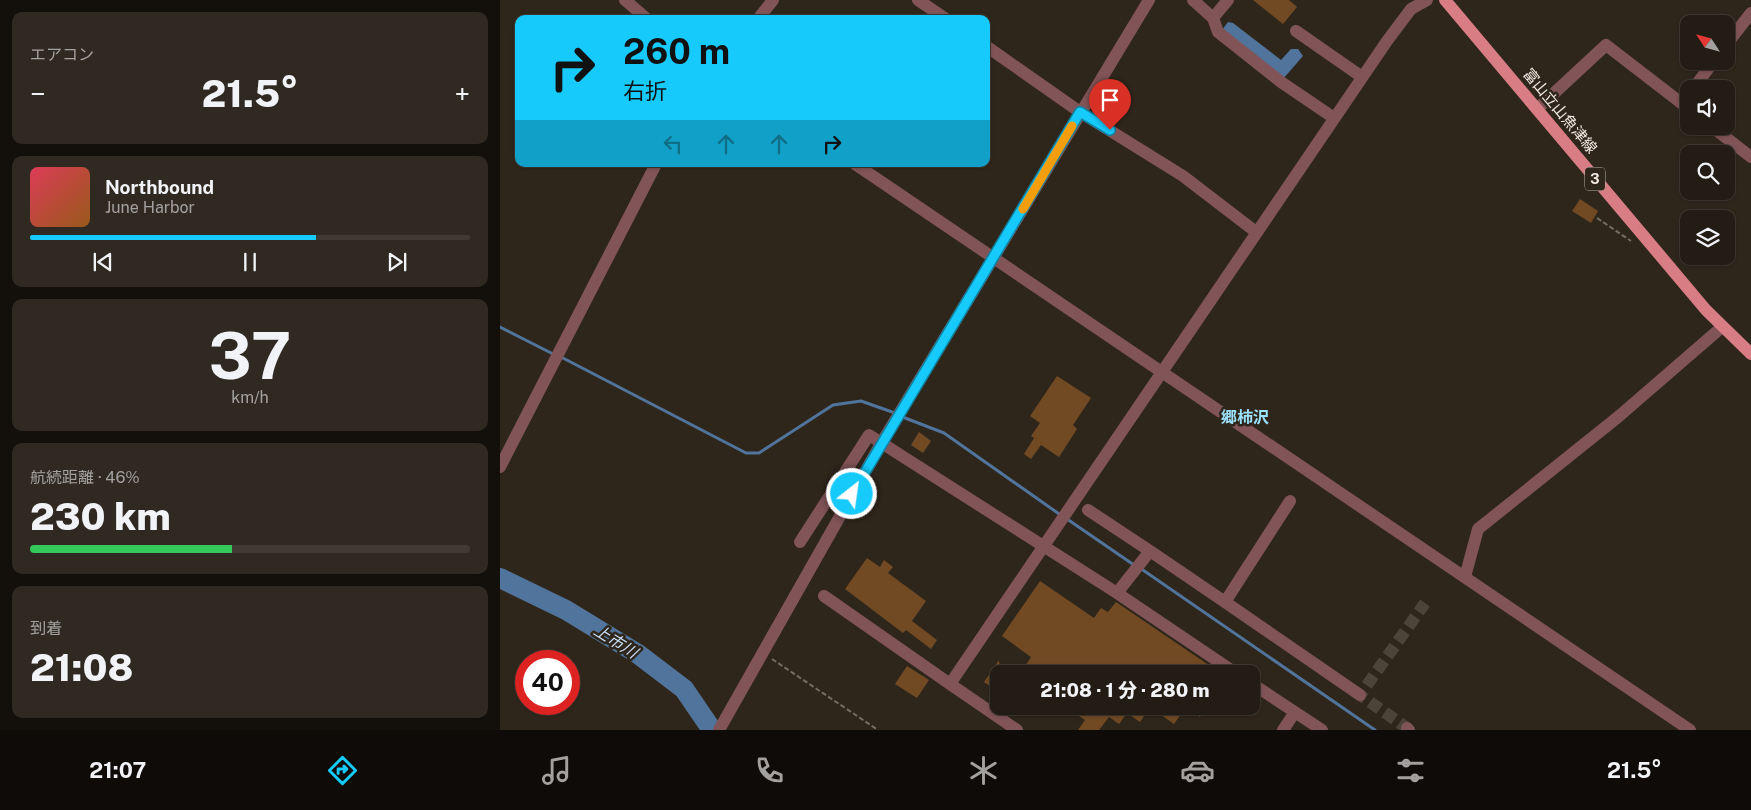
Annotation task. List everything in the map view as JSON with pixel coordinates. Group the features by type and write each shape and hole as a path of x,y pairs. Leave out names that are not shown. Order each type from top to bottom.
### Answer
{"main road":[{"name":"富山立山魚津線","path":"1445,0 1722,327 1751,354"}],"street":[{"path":"624,0 642,15"},
{"path":"761,15 773,0"},
{"path":"918,0 940,15"},
{"path":"719,730 882,442 995,258 1080,112 1150,0"},
{"path":"1193,0 1213,18 1218,32 1281,82 1334,118"},
{"path":"1213,18 1228,0"},
{"path":"950,684 1362,77 1411,9 1427,0"},
{"path":"1735,33 1751,13"},
{"path":"1296,31 1362,77"},
{"path":"1537,109 1606,45 1680,98"},
{"path":"990,49 1080,112 1184,176 1256,232"},
{"path":"1723,135 1751,157"},
{"path":"500,467 654,167"},
{"path":"859,167 1690,730"},
{"path":"1465,576 1478,528 1618,417 1722,327"},
{"path":"800,542 869,435 1044,546 1224,665"},
{"path":"1225,602 1290,501"},
{"path":"1088,510 1360,695"},
{"path":"1116,593 1150,551"},
{"path":"824,596 1018,730"},
{"path":"1260,689 1322,730"},
{"path":"1283,730 1295,712"}],"path":[{"path":"763,653 878,730"}],"water":[{"path":"1228,22 1233,23 1281,60 1291,49 1298,49 1303,56 1283,79 1222,30"}],"building":[{"path":"1253,0 1289,0 1297,7 1283,24"},
{"path":"1580,199 1598,211 1591,223 1572,211"},
{"path":"1057,376 1091,398 1073,425 1077,429 1059,457 1041,445 1031,459 1024,454 1034,438 1031,436 1040,423 1030,416"},
{"path":"919,432 931,441 923,453 911,445"},
{"path":"867,558 880,567 884,560 893,567 888,573 926,601 912,621 937,640 931,649 906,630 903,633 845,589"},
{"path":"1040,581 1094,618 1101,608 1108,612 1116,602 1209,665 1026,665 1031,657 1002,636"},
{"path":"907,666 929,680 917,698 895,684"},
{"path":"990,673 990,686 984,682"},
{"path":"1078,715 1126,715 1119,724 1109,717 1099,730 1078,730 1085,720"},
{"path":"1130,715 1145,715 1140,722"},
{"path":"1161,715 1180,715 1174,724"}],"waterway":[{"path":"500,327 555,355"},
{"path":"561,357 746,453 759,453 833,405 861,401 895,413"},
{"path":"900,416 944,433 1062,516"},
{"path":"1067,519 1134,565"},
{"path":"1140,568 1375,730"},
{"name":"上市川","path":"500,578 566,610 638,654 684,689 712,730"}],"tunnel":[{"path":"1405,730 1407,728 1360,695 1425,603"}],"slow traffic":[{"path":"1023,209 1072,126"}],"district":[{"name":"郷柿沢","path":"1245,417"}],"route":[{"path":"852,494 995,258 1080,112 1110,130"}]}
